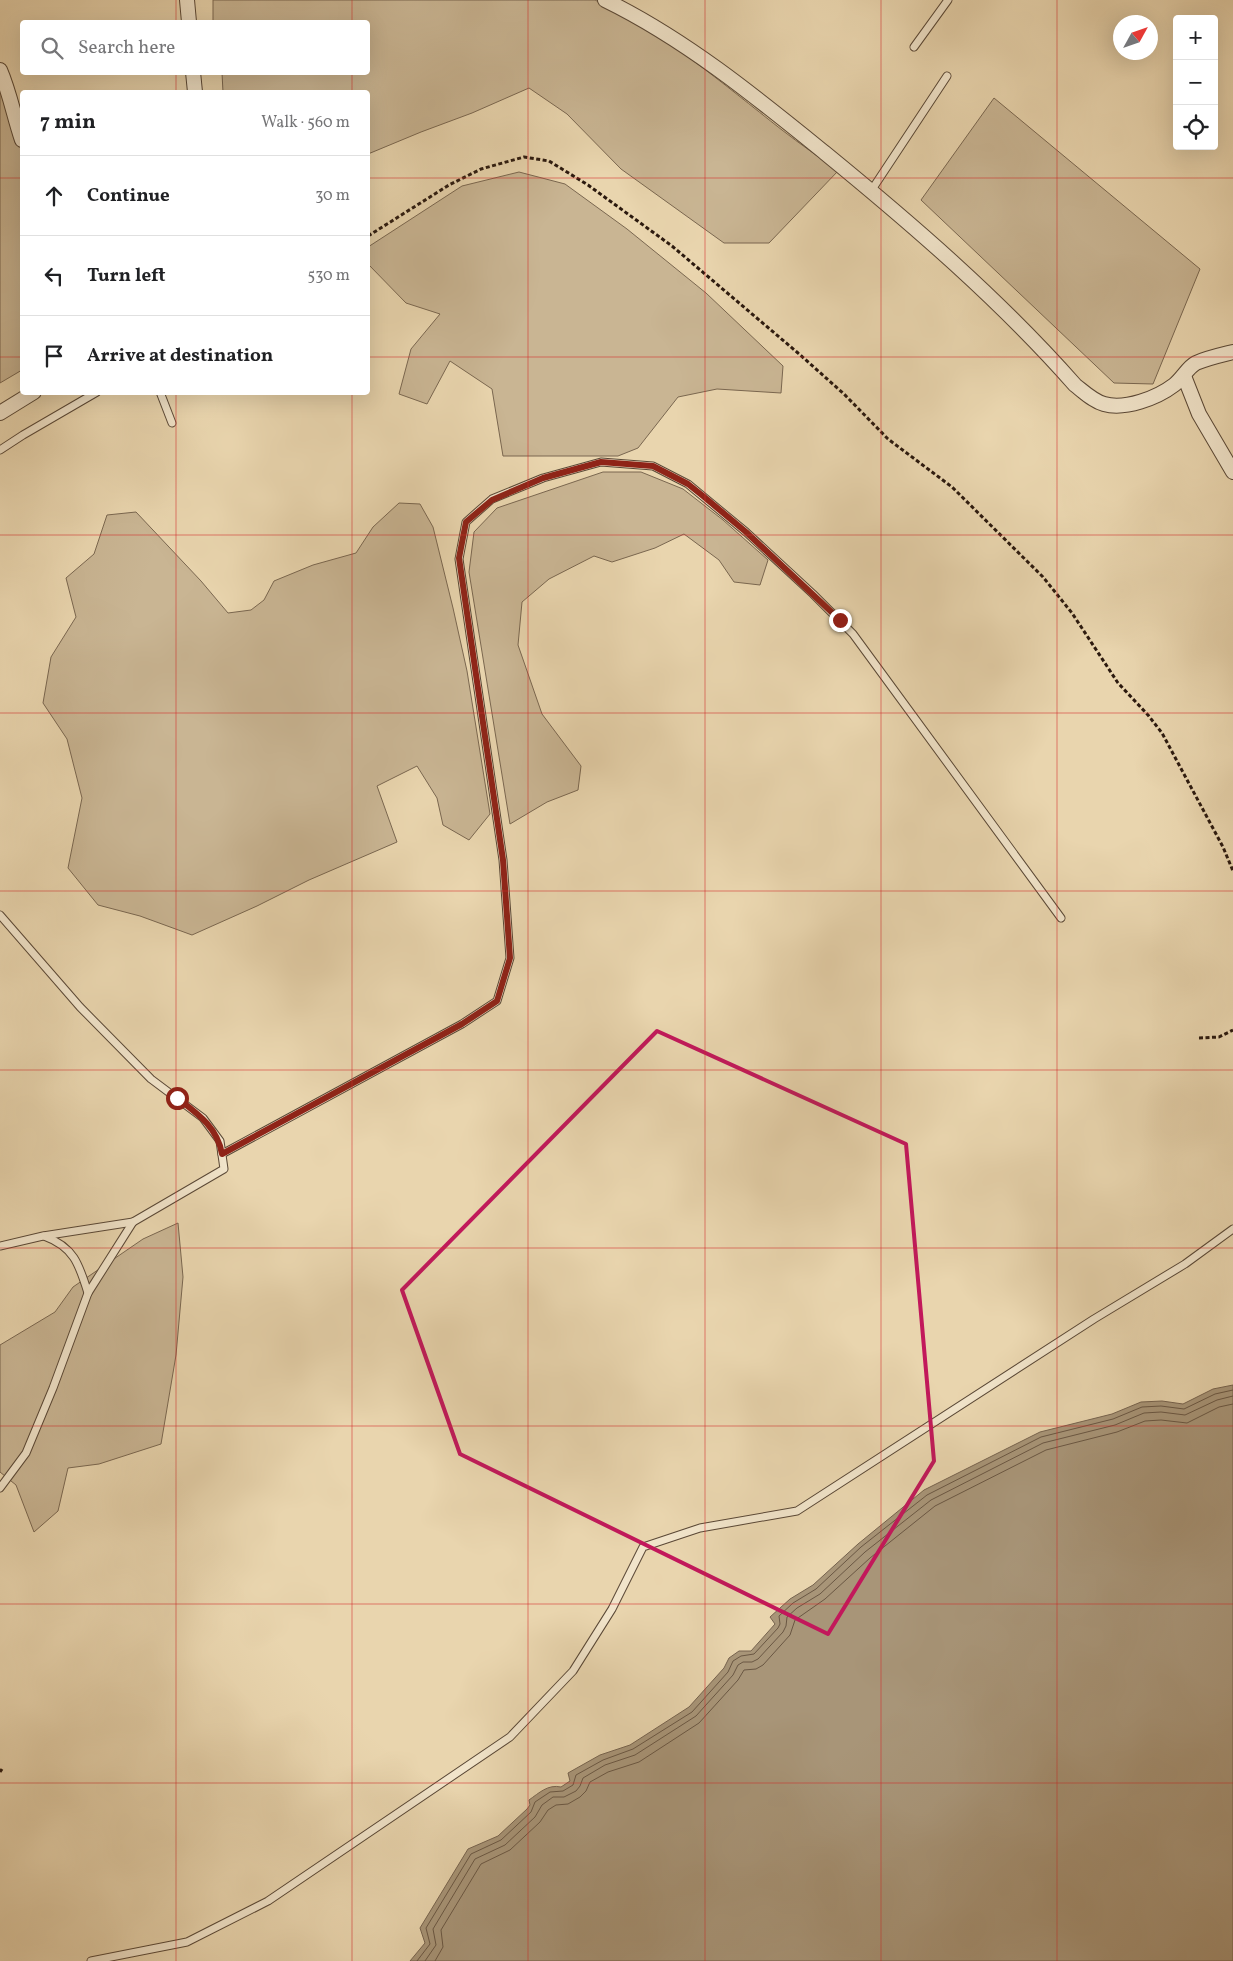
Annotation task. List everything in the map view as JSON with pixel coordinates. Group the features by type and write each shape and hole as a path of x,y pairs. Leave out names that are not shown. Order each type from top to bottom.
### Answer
{"street":[{"path":"187,0 189,20"},
{"path":"604,0 665,35 716,68 772,110 871,190 985,292 1091,398 1103,404 1113,406 1136,402 1173,386 1194,364 1233,352"},
{"path":"0,70 20,134"},
{"path":"192,75 194,90"},
{"path":"1184,376 1199,414 1233,472"},
{"path":"0,413 29,395"}],"lane":[{"path":"914,47 948,0"},
{"path":"871,190 947,76"},
{"path":"0,450 92,395"},
{"path":"161,395 172,423"},
{"path":"222,1154 462,1024 497,1001 510,958 503,860 459,558 466,522 492,500 552,476 601,462 653,466 688,484 746,532 813,594 853,634 1061,918"},
{"path":"0,915 80,1007 152,1079 203,1118 220,1141 224,1169 133,1222 43,1236 0,1246"},
{"path":"0,1488 26,1453 53,1388 88,1293 133,1222"},
{"path":"91,1961 188,1942 268,1901 510,1737 573,1672 612,1610 642,1548 700,1528 797,1511 1094,1319 1185,1264 1233,1229"},
{"path":"43,1236 58,1241 74,1256 88,1293"}],"path":[{"path":"370,235 449,184 481,169 524,157 549,161 588,185 664,240 798,353 844,394 888,439 952,487 1042,577 1072,614 1118,683 1148,714 1162,733 1223,847 1233,871"},
{"path":"1199,1038 1219,1037 1233,1030"}],"highlighted area":[{"path":"657,1031 906,1144 934,1461 828,1634 460,1454 402,1290"}],"shaded area":[{"path":"213,0 595,0 669,43 838,171 769,243 724,243 621,169 567,114 529,88 472,113 370,153 370,90 223,90 222,75 370,75 370,20 213,20"},
{"path":"0,91 20,140 20,371 0,383"},
{"path":"994,98 1200,269 1153,384 1114,383 921,200"},
{"path":"519,172 565,184 627,229 706,293 783,366 781,393 717,389 678,397 638,448 618,456 503,456 492,389 450,361 427,404 399,394 411,349 440,314 406,303 370,266 370,246 462,186"},
{"path":"603,472 641,472 683,489 723,520 768,560 760,585 734,582 719,560 684,534 655,548 612,562 594,556 549,579 522,602 518,645 542,714 581,766 578,790 547,802 510,824 469,572 474,532 497,508"},
{"path":"399,503 420,504 433,527 467,671 490,814 469,840 443,825 437,798 417,766 377,786 397,842 309,880 192,935 140,916 98,905 68,868 82,798 67,739 43,703 51,657 76,617 66,578 94,554 107,515 136,512 201,581 228,613 251,610 264,600 274,581 313,565 356,553 373,527"},
{"path":"178,1223 183,1277 176,1355 161,1444 99,1464 68,1468 58,1511 34,1532 16,1485 0,1472 0,1345 55,1312 73,1287 143,1239"}],"water":[{"path":"1233,1385 1233,1961 410,1961 425,1943 420,1928 468,1849 498,1836 527,1809 530,1805 529,1800 544,1790 556,1786 561,1787 570,1781 568,1773 600,1755 630,1745 689,1707 724,1668 729,1658 739,1651 751,1651 775,1624 770,1617 790,1599 813,1585 858,1544 924,1490 1040,1432 1112,1414 1141,1402 1162,1401 1183,1404 1213,1389"}],"route":[{"path":"177,1098 203,1118 220,1141 222,1154 462,1024 497,1001 510,958 503,860 459,558 466,522 492,500 543,478 601,462 653,466 688,484 703,496 746,532 840,620"}]}
